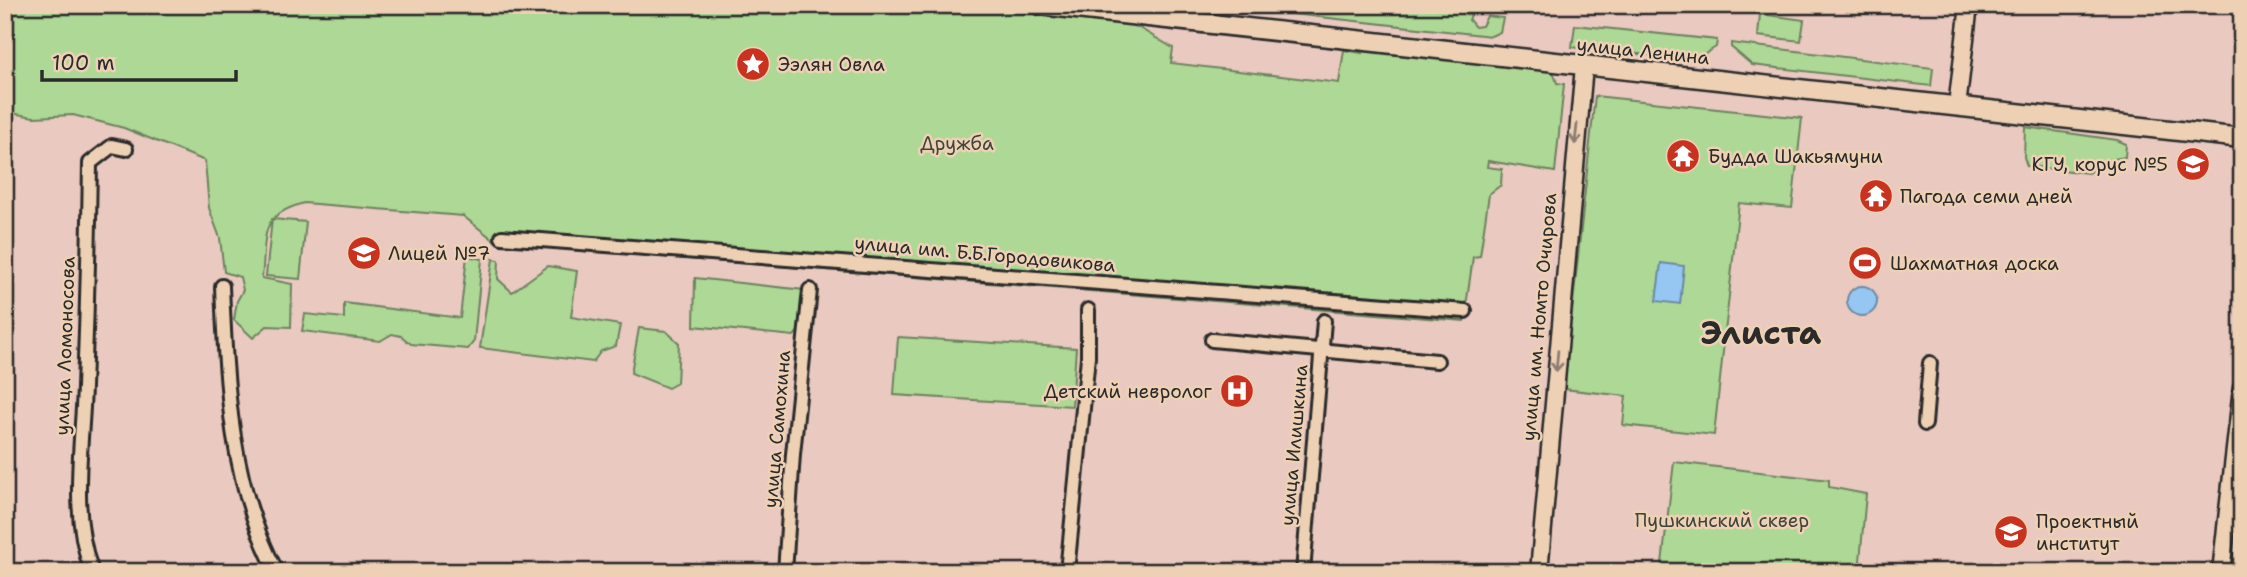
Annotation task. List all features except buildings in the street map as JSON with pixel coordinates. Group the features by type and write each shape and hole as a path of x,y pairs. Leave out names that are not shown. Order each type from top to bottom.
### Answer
{"main road":[{"name":"улица Ленина","path":"1040,5 2242,138"}],"street":[{"path":"1957,107 1969,5"},
{"name":"улица им. Номто Очирова","path":"1539,572 1584,66"},
{"name":"улица Ломоносова","path":"92,572 83,531 78,478 87,307 90,163 112,146 126,149"},
{"name":"улица им. Б.Б.Городовикова","path":"502,237 1465,311"},
{"path":"222,286 229,394 245,486 259,533 277,572"},
{"name":"улица Самохина","path":"785,572 794,442 810,290"},
{"path":"1067,572 1088,357 1088,310"},
{"name":"улица Илишкина","path":"1303,572 1324,321"},
{"path":"1212,340 1437,361"},
{"path":"1925,425 1930,363"},
{"path":"2221,572 2242,388"}],"green space":[{"name":"Дружба","path":"5,5 953,5 1134,25 1173,48 1171,63 1339,83 1344,50 1362,53 1363,50 1548,69 1554,74 1557,83 1564,84 1555,172 1488,161 1487,167 1502,169 1501,185 1489,194 1480,256 1473,257 1464,321 499,244 463,216 304,203 278,214 271,221 265,239 262,278 292,284 291,327 267,326 253,338 234,320 237,301 243,290 240,277 224,272 220,238 209,208 205,161 124,128 73,115 34,117 5,112"},
{"path":"1275,5 1375,5 1389,14 1405,5 1472,12 1469,20 1475,27 1482,26 1487,16 1503,18 1500,32 1491,36 1275,12"},
{"path":"1760,14 1804,20 1801,41 1758,36"},
{"path":"1575,25 1717,40 1716,47 1695,60 1572,47"},
{"path":"1731,43 1933,68 1931,86 1752,65 1731,47"},
{"path":"1595,96 1802,118 1792,208 1739,203 1714,435 1623,425 1626,396 1564,389"},
{"path":"2025,127 2117,140 2126,144 2125,157 2109,160 2088,173 2027,166 2024,157"},
{"path":"272,219 306,222 300,279 266,276"},
{"path":"467,256 482,259 474,341 468,349 411,344 401,336 392,334 380,341 302,331 305,314 344,318 344,303 460,318"},
{"path":"493,259 499,260 498,279 512,292 548,266 577,271 571,317 620,325 616,346 601,351 593,362 480,348"},
{"path":"695,278 804,290 800,329 794,336 694,326"},
{"path":"639,328 666,331 679,343 677,383 668,388 631,373"},
{"path":"898,337 1076,348 1072,406 894,395"},
{"name":"Пушкинский сквер","path":"1674,462 1829,480 1829,487 1866,494 1859,572 1661,572"}],"water":[{"path":"1661,263 1684,266 1680,304 1656,301"},
{"path":"1862,286 1873,290 1877,301 1873,312 1862,316 1851,312 1847,301 1851,290"}],"place":[{"name":"Ээлян Овла","path":"753,64"},
{"name":"Будда Шакьямуни","path":"1683,156"},
{"name":"КГУ, корус №5","path":"2193,164"},
{"name":"Пагода семи дней","path":"1876,196"},
{"name":"Лицей №7","path":"364,253"},
{"name":"Шахматная доска","path":"1865,263"},
{"name":"Детский невролог","path":"1237,391"},
{"name":"Проектный институт","path":"2011,532"}],"district":[{"name":"Элиста","path":"1761,332"}]}
